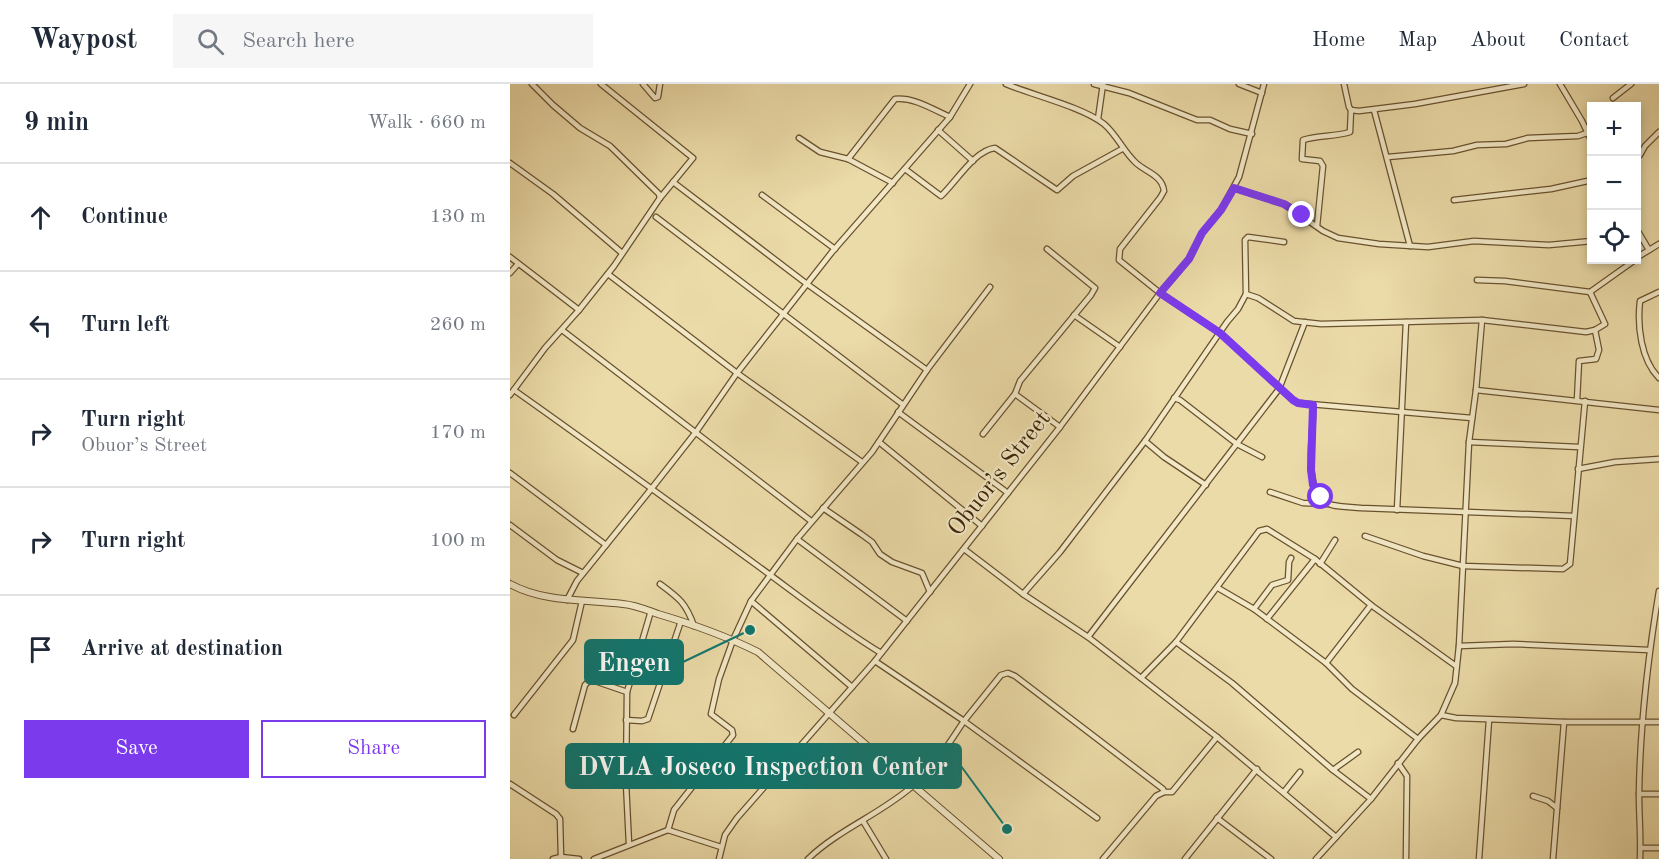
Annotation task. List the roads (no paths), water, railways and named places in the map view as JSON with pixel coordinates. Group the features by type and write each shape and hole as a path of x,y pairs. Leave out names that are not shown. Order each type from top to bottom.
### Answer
{"street":[{"path":"532,84 580,128 610,146 659,194 660,198"},
{"path":"601,84 693,158 660,198 608,274 545,348 512,393 652,488 843,630 881,653"},
{"path":"643,84 655,98 658,97 660,84"},
{"path":"567,600 584,573 696,432 737,373 835,249 950,117 970,84"},
{"path":"1006,84 1098,119 1113,133 1122,149 1137,164 1160,180 1164,191 1149,214 1120,249 1119,260 1160,293 1220,333 1279,389 1298,403 1472,418"},
{"path":"1094,84 1129,93 1197,120 1210,120 1230,129 1252,134"},
{"path":"1239,84 1262,93"},
{"name":"Obuor’s Street","path":"719,859 725,835 736,818 875,661 1060,427 1160,293 1189,259 1202,233 1221,210 1239,177 1264,84"},
{"path":"1317,226 1323,166 1320,161 1302,159 1303,140 1350,132 1351,110 1346,100 1344,84"},
{"path":"1351,110 1374,110 1524,84"},
{"path":"1388,157 1506,144 1528,138 1578,136 1587,133 1560,84"},
{"path":"1613,98 1631,84"},
{"path":"1098,119 1102,85"},
{"path":"848,159 894,99 904,98 918,102 950,117"},
{"path":"1374,110 1410,246"},
{"path":"938,130 973,161"},
{"path":"1641,153 1659,132"},
{"path":"799,138 820,152 848,159 893,183"},
{"path":"905,169 941,196 973,161 988,149 995,148 1058,190 1073,176 1122,149"},
{"path":"510,163 553,194 622,253"},
{"path":"1454,200 1551,189 1587,181"},
{"path":"673,182 807,284 927,370"},
{"path":"1234,188 1284,204 1338,238 1379,244 1428,247 1474,241 1548,245 1587,241"},
{"path":"762,195 835,249"},
{"path":"656,217 902,404"},
{"path":"1641,236 1649,250"},
{"path":"1023,594 1060,552 1145,441 1246,294 1245,240 1248,237 1257,237 1284,242"},
{"path":"1641,256 1659,244"},
{"path":"983,435 1015,394 1020,381 1095,288 1047,249"},
{"path":"510,257 579,310"},
{"path":"510,273 518,264"},
{"path":"1477,280 1505,281 1590,292 1629,264"},
{"path":"608,274 737,373 862,462"},
{"path":"668,830 674,810 733,735 732,730 711,714 718,679 733,640 752,601 797,539 879,442 902,404 990,287"},
{"path":"1246,294 1267,302 1294,321 1482,320 1586,332 1605,324 1590,292"},
{"path":"1659,292 1640,301 1638,312 1644,350 1650,368 1659,378"},
{"path":"1074,315 1120,347"},
{"path":"1316,859 1371,800 1398,763 1441,715 1455,683 1459,646 1469,442 1482,320"},
{"path":"1088,637 1279,389 1305,322"},
{"path":"1397,510 1406,322"},
{"path":"562,330 812,521"},
{"path":"1577,400 1579,361 1596,359 1599,350 1595,330"},
{"path":"1476,390 1659,410"},
{"path":"1015,394 1060,427"},
{"path":"1174,398 1180,400 1237,444 1262,457"},
{"path":"1365,536 1424,556 1463,566 1563,569 1567,567 1570,564 1585,401"},
{"path":"1313,405 1311,470 1313,485 1321,497 1331,505"},
{"path":"898,412 1008,493"},
{"path":"1145,441 1164,457 1206,485"},
{"path":"879,442 982,526"},
{"path":"1469,442 1580,447"},
{"path":"1578,469 1616,462 1659,459"},
{"path":"510,473 606,545"},
{"path":"1270,492 1303,503 1397,510 1574,516"},
{"path":"1288,507 1290,499"},
{"path":"823,508 872,542 880,554 892,562 922,573 930,592"},
{"path":"510,525 557,560 584,573"},
{"path":"1141,678 1176,642 1258,531 1267,529 1315,559 1371,605 1456,666"},
{"path":"797,539 907,621"},
{"path":"1320,564 1335,540"},
{"path":"964,549 1023,594 1088,637 1141,678 1257,769 1335,837"},
{"path":"1254,609 1272,585 1288,580 1291,558"},
{"path":"1268,619 1315,559"},
{"path":"510,584 535,594 567,600 624,604 651,611 733,640 758,652 999,859"},
{"path":"660,584 682,600 689,610 694,626"},
{"path":"1218,588 1268,619 1326,663 1353,689 1418,739"},
{"path":"1640,859 1639,794 1649,650 1659,591"},
{"path":"514,715 573,640 582,601"},
{"path":"752,601 852,687"},
{"path":"1326,663 1371,605"},
{"path":"629,844 627,692 651,611"},
{"path":"626,720 648,719 681,621"},
{"path":"1176,642 1232,683 1371,800"},
{"path":"1459,646 1512,644 1649,650"},
{"path":"875,661 964,721 1097,819"},
{"path":"808,859 831,840 915,785 934,765 964,721 1001,675 1008,673 1126,760 1164,792"},
{"path":"573,729 585,685 589,681 627,692"},
{"path":"1441,715 1489,720 1659,722"},
{"path":"1479,859 1489,720"},
{"path":"1553,859 1564,722"},
{"path":"1103,859 1156,796 1164,792 1172,792 1217,737"},
{"path":"1334,770 1358,752"},
{"path":"1398,763 1407,776 1406,859"},
{"path":"1185,859 1257,769"},
{"path":"1284,792 1300,772"},
{"path":"510,784 556,814 560,819 561,857"},
{"path":"1639,794 1659,794"},
{"path":"1533,796 1548,801 1557,808"},
{"path":"1217,818 1272,859"},
{"path":"863,821 886,859"},
{"path":"594,859 668,830 721,847"},
{"path":"1641,848 1659,848"},
{"path":"554,859 561,857 579,859"}],"place":[{"name":"Engen","path":"750,630"},
{"name":"DVLA Joseco Inspection Center","path":"1007,829"}]}
